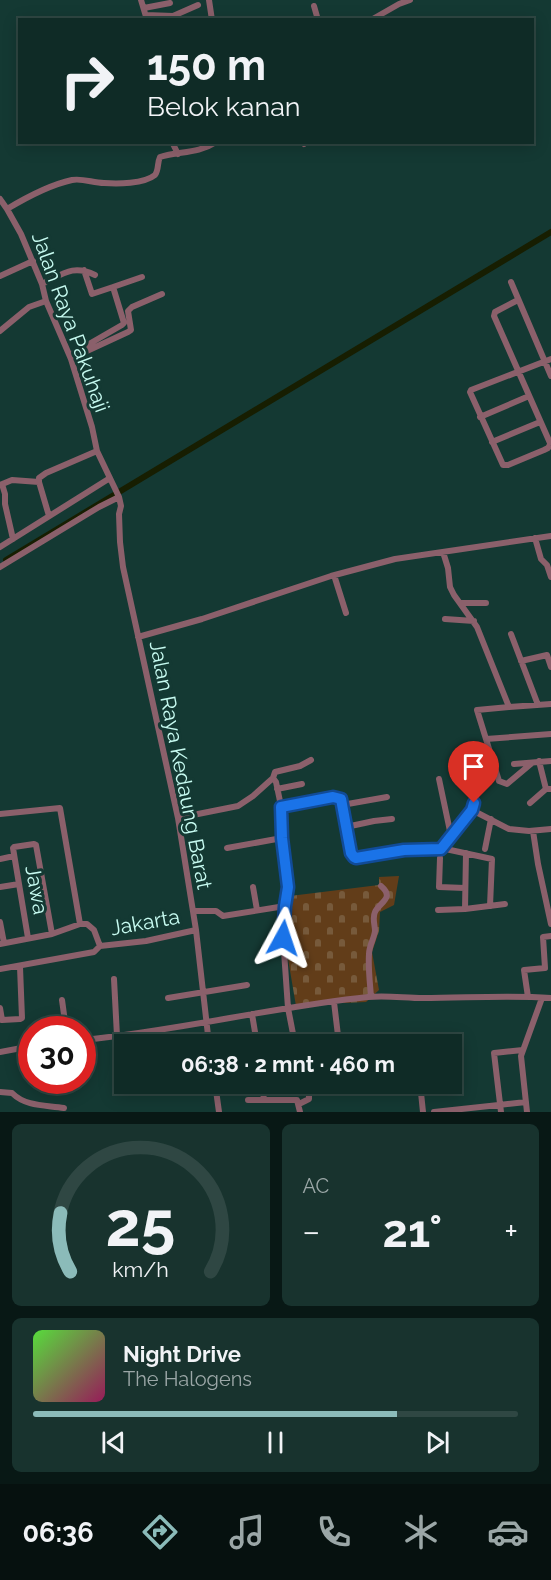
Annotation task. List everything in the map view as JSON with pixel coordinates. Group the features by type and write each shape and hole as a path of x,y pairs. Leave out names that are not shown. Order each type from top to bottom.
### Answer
{"street":[{"path":"141,0 146,14"},
{"path":"209,0 212,18"},
{"path":"388,0 391,8"},
{"path":"374,18 410,0"},
{"path":"146,14 170,3"},
{"path":"146,14 173,16 198,5"},
{"path":"314,6 317,18"},
{"path":"173,144 178,154"},
{"path":"7,209 58,183 74,180 103,183 134,182 144,179 156,173 159,158 171,154 198,151 212,144"},
{"name":"Jalan Raya Pakuhaji","path":"0,199 21,234 33,261 46,301 70,357 92,427 97,451 118,495"},
{"path":"0,276 33,261"},
{"path":"42,284 72,270 84,270 95,274"},
{"path":"84,270 92,294 142,277"},
{"path":"511,282 548,360 551,376"},
{"path":"70,357 118,329 124,323 113,287"},
{"path":"70,357 131,330 128,311 162,294"},
{"path":"518,300 494,314 518,371 540,422 550,443 547,449 504,465 480,417 470,390 518,371 548,360"},
{"path":"0,331 29,308 46,301"},
{"path":"480,417 529,396"},
{"path":"492,442 540,422"},
{"path":"49,516 39,478 45,473 97,451"},
{"path":"13,539 5,494 1,485 12,480 39,482"},
{"path":"0,547 111,480"},
{"path":"0,567 118,495"},
{"name":"Jalan Raya Kedaung Barat","path":"118,495 121,506 119,514 123,567 178,818 196,930 207,1034"},
{"path":"138,637 202,619 334,575 395,559 551,536"},
{"path":"535,538 551,577"},
{"path":"443,552 450,587 482,636 509,707"},
{"path":"334,575 346,613"},
{"path":"461,603 486,603"},
{"path":"445,619 474,621"},
{"path":"511,634 538,705"},
{"path":"521,661 547,655 551,667"},
{"path":"536,762 507,784 499,780 477,710 551,704"},
{"path":"486,739 551,734"},
{"path":"178,818 238,806 273,778 276,771 300,766 311,760"},
{"path":"514,764 551,760"},
{"path":"530,803 548,789 536,762"},
{"path":"441,849 472,810 473,800 463,764"},
{"path":"273,778 276,782 281,807 288,887 283,938 288,1008 293,1034"},
{"path":"439,779 450,836"},
{"path":"277,789 302,784"},
{"path":"281,807 333,797 341,799 351,853 354,857 404,850 441,849 492,859 490,906"},
{"path":"342,805 387,797"},
{"path":"0,814 60,808 80,924"},
{"path":"472,810 508,829 533,831 551,829"},
{"path":"346,827 374,820 392,819"},
{"path":"485,849 491,819"},
{"path":"533,831 551,924"},
{"path":"227,848 282,838"},
{"name":"Jawa","path":"28,938 13,848 36,844 52,934"},
{"path":"465,909 466,853"},
{"path":"0,859 14,856"},
{"path":"440,858 438,887 465,888"},
{"path":"0,887 19,884"},
{"path":"371,997 369,954 375,932 374,915 388,895 381,886"},
{"path":"253,887 257,910"},
{"path":"438,910 504,904"},
{"path":"193,911 216,911 222,916 285,906"},
{"path":"0,922 2,943"},
{"name":"Jakarta","path":"2,943 52,934 80,924 87,924 94,930 100,946"},
{"name":"Jakarta","path":"0,966 20,966 94,952 100,946 146,941 196,930"},
{"path":"528,997 524,970 545,968 543,937 551,936"},
{"path":"0,1008 2,1020 20,1019 22,1016 20,966"},
{"path":"114,979 117,1034"},
{"path":"168,998 248,985"},
{"path":"130,1034 371,997 551,998"},
{"path":"527,1112 521,1056 542,998"},
{"path":"62,1000 64,1016"},
{"path":"334,1002 338,1034"},
{"path":"252,1014 255,1034"},
{"path":"96,1038 114,1036"},
{"path":"0,1052 18,1049"},
{"path":"500,1108 494,1053 523,1050"},
{"path":"0,1092 12,1093 26,1103 64,1108"},
{"path":"217,1094 219,1112"},
{"path":"263,1094 264,1100"},
{"path":"298,1104 309,1099 309,1094"},
{"path":"421,1094 423,1112"},
{"path":"248,1100 297,1100 300,1112"},
{"path":"434,1112 500,1108 526,1102"}],"green space":[{"path":"399,876 394,905 380,912 379,931 372,952 379,990 366,1002 344,1003 339,998 296,1006 284,935 290,896 379,885 379,877"}],"waterway":[{"path":"6,560 551,232"}],"route":[{"path":"283,938 288,887 281,807 333,797 341,799 351,853 356,858 404,850 441,849 472,810 474,803"}]}
